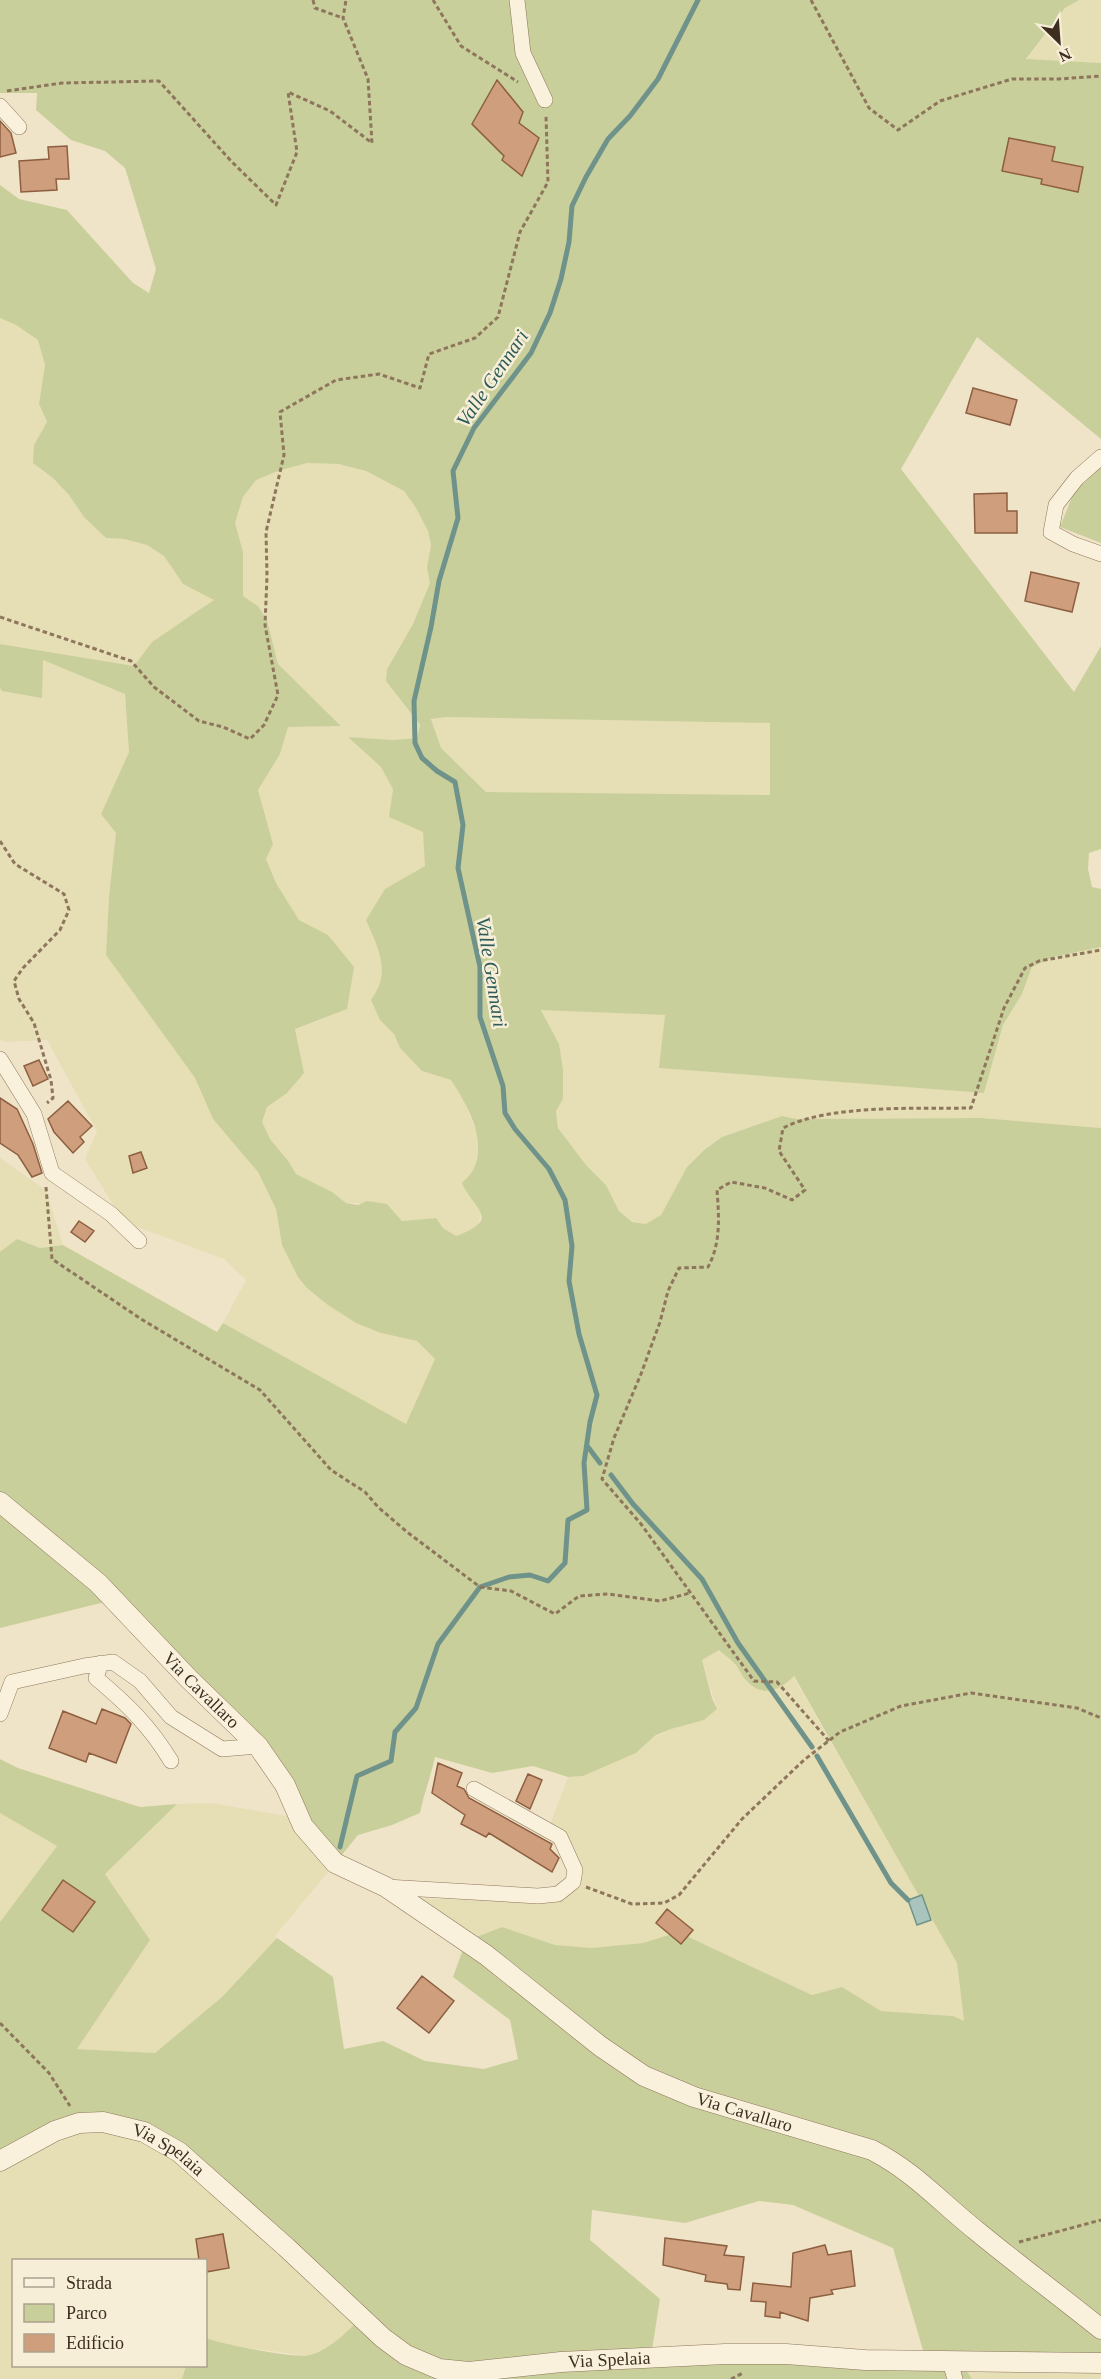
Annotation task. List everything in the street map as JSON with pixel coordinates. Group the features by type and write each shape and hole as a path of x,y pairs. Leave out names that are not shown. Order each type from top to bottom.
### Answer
{"street":[{"path":"517,0 524,53 545,100"},
{"path":"0,106 20,127"},
{"path":"1101,457 1077,478 1056,505 1051,532 1101,554"},
{"path":"0,1059 34,1114 52,1173 111,1214 139,1240"},
{"name":"Via Cavallaro","path":"0,1502 98,1583 189,1679 258,1746 285,1785 303,1826 335,1863 387,1887 486,1955 600,2046 644,2076 694,2097 872,2150 915,2176 977,2231 1101,2330"},
{"path":"0,1714 6,1680 113,1662 140,1681 171,1717 222,1749 258,1746"},
{"path":"101,1663 96,1678 133,1709 157,1738 171,1761"},
{"path":"474,1789 560,1837 575,1870 573,1882"},
{"name":"Via Cavallaro","path":"387,1887 538,1896 558,1894 573,1882"},
{"name":"Via Spelaia","path":"0,2161 55,2131 79,2123 103,2122 144,2132 179,2152 286,2247 383,2338 406,2355 439,2369 469,2372 561,2362 735,2354 786,2354 953,2370 1101,2363"}],"path":[{"path":"312,0 315,8 343,18"},
{"path":"0,94 9,90 62,83 159,81 231,161 276,205 297,152 288,92 330,111 372,143 368,79 343,18 346,0"},
{"path":"0,617 130,661 154,687 199,722 223,727 250,739 264,724 278,695 265,626 266,532 284,455 280,412 336,380 379,375 420,388 429,354 475,338 498,317 520,232 548,182 545,100 461,46 433,0"},
{"path":"811,0 869,108 898,130 940,101 1012,79 1101,76"},
{"path":"0,841 15,864 64,894 69,910 60,930 23,968 14,981 19,999 34,1023 51,1080 53,1098 34,1114"},
{"path":"829,1741 777,1683 754,1681 641,1524 602,1479 614,1438 641,1374 660,1322 668,1291 679,1268 708,1267 716,1253 719,1225 717,1190 732,1182 765,1188 792,1200 805,1190 779,1151 783,1128 799,1120 885,1110 971,1108 1005,1008 1025,968 1039,961 1101,950"},
{"path":"52,1173 45,1189 52,1259 141,1319 260,1390 331,1470 365,1492 393,1520 480,1587 511,1591 555,1614 579,1596 608,1594 660,1601 690,1593"},
{"path":"573,1882 632,1905 664,1904 679,1895 742,1819 804,1760 840,1732 901,1706 971,1693 1077,1708 1101,1718"},
{"path":"0,2024 49,2073 79,2123"},
{"path":"1001,2249 1022,2241 1101,2220"}],"shaded area":[{"path":"1079,0 1101,0 1101,63 1026,60 1065,8"},
{"path":"0,318 16,325 38,340 45,365 39,404 47,422 34,445 34,463 53,478 69,495 84,517 106,538 124,539 147,545 164,556 183,584 215,600 152,642 134,666 0,644"},
{"path":"307,463 339,464 366,471 404,491 428,531 431,545 428,567 430,583 413,624 387,668 386,681 420,726 417,738 393,740 349,737 381,767 393,789 390,817 423,832 426,866 386,889 366,920 382,959 380,1020 394,1034 400,1048 422,1071 451,1080 464,1100 480,1142 466,1192 477,1203 481,1212 479,1223 474,1230 456,1237 443,1228 436,1218 402,1221 387,1204 346,1203 332,1192 296,1174 270,1139 261,1122 267,1107 287,1093 304,1073 295,1029 347,1009 328,935 299,920 276,883 266,859 273,844 258,790 280,754 288,727 341,726 278,664 267,620 258,606 243,596 243,553 235,523 243,497 256,480"},
{"path":"43,660 125,694 129,752 101,814 116,833 109,896 106,955 195,1078 213,1119 258,1172 276,1209 282,1245 381,1333 417,1341 435,1359 406,1425 223,1323 246,1280 224,1259 124,1222 85,1159 97,1131 47,1040 6,1042 0,1040 0,688 2,691"},
{"path":"431,718 771,723 770,796 486,792 441,748"},
{"path":"1101,947 1101,1128 981,1118 796,1119 782,1116 722,1137 704,1150 687,1167 661,1215 646,1225 632,1222 619,1211 606,1185 586,1165 558,1128 556,1111 563,1099 563,1069 559,1044 541,1009 665,1015 660,1068 984,1093 1003,1025 1022,994 1032,967 1053,957"},
{"path":"0,1158 46,1190 63,1245 40,1248 17,1239 0,1252"},
{"path":"719,1650 736,1664 744,1678 793,1676 957,1963 964,2022 953,2016 881,2011 842,1987 812,1995 678,1932 643,1943 592,1948 555,1945 502,1927 466,1941 403,1898 551,1902 570,1895 581,1878 569,1838 550,1825 568,1777 583,1776 636,1753 656,1736 671,1729 704,1720 717,1709 702,1660"},
{"path":"212,1803 297,1818 333,1866 275,1936 277,1938 222,1997 155,2053 76,2049 150,1940 105,1874 177,1804"},
{"path":"0,1813 57,1846 0,1922"},
{"path":"112,2126 163,2146 366,2315 329,2347 308,2356 220,2344 207,2338 207,2259 12,2259 12,2367 186,2367 182,2379 0,2379 0,2156 50,2135"},
{"path":"1101,2360 1101,2379 972,2379 963,2364"}],"green space":[{"path":"0,0 1079,0 1065,8 1026,59 1101,63 1101,439 977,337 901,469 1074,692 1101,646 1101,849 1089,853 1088,869 1092,887 1101,889 1101,947 1053,957 1032,967 1022,994 1003,1025 984,1093 659,1068 665,1015 541,1010 559,1044 563,1069 563,1099 556,1111 558,1128 586,1165 606,1185 619,1211 632,1222 646,1224 661,1215 687,1167 704,1150 722,1137 782,1116 796,1119 981,1118 1101,1128 1101,2360 963,2365 972,2379 182,2379 186,2367 207,2367 207,2338 258,2350 290,2355 310,2355 333,2343 365,2314 163,2146 112,2126 50,2135 0,2156 0,1922 57,1846 0,1813 0,1759 18,1768 140,1807 177,1804 105,1874 150,1940 77,2049 155,2053 222,1997 277,1938 333,1977 344,2049 383,2041 425,2061 484,2069 518,2059 510,2020 453,1977 466,1941 502,1927 555,1945 592,1948 643,1943 678,1932 812,1995 842,1987 881,2011 953,2016 964,2021 957,1963 794,1676 776,1689 763,1691 757,1689 719,1650 702,1660 717,1709 704,1720 656,1735 636,1753 583,1776 568,1777 533,1766 492,1773 435,1757 420,1813 392,1825 358,1835 333,1866 252,1748 113,1600 0,1628 0,1252 17,1239 40,1248 63,1245 217,1332 223,1323 406,1424 435,1359 417,1341 381,1333 356,1323 328,1305 307,1288 298,1277 282,1245 276,1209 258,1172 213,1119 195,1078 106,955 109,896 116,833 101,814 129,752 125,694 43,660 42,698 2,691 0,688 0,644 134,666 152,642 214,600 183,584 164,556 147,545 124,539 106,538 84,517 69,495 53,478 33,463 34,445 47,422 39,404 45,365 38,340 16,325 0,318 0,185 19,199 67,210 133,283 149,293 156,269 125,168 105,151 71,140 36,110 37,93 0,93","holes":["307,463 339,464 366,471 404,491 428,531 431,545 427,568 430,583 413,624 387,669 386,681 420,725 417,738 393,740 348,737 381,767 393,789 389,817 423,832 425,866 385,889 366,920 378,950 382,970 381,979 371,1000 380,1020 394,1034 400,1048 422,1071 451,1080 473,1122 477,1134 477,1157 473,1170 462,1183 481,1213 481,1219 470,1230 456,1236 443,1228 436,1218 402,1221 387,1204 367,1201 358,1205 346,1203 332,1192 296,1174 270,1139 262,1122 267,1107 287,1093 304,1073 295,1029 347,1009 354,967 328,935 299,920 276,883 266,859 273,844 258,790 280,754 288,727 341,726 278,664 267,620 258,606 243,596 243,552 235,523 243,497 256,480","446,717 770,723 770,795 486,792 441,748 431,719","759,2201 793,2205 893,2248 925,2357 652,2350 660,2299 590,2240 592,2210 685,2223"]},
{"path":"1101,467 1101,543 1060,527 1074,492"}],"water":[{"path":"922,1895 931,1920 917,1925 908,1900"}],"building":[{"path":"497,80 523,112 519,123 539,138 522,176 502,160 504,156 472,124"},
{"path":"0,121 11,133 16,153 0,157"},
{"path":"1009,138 1055,147 1052,161 1083,167 1078,192 1041,184 1042,179 1002,171"},
{"path":"67,146 69,179 56,179 57,190 21,192 19,161 49,159 48,147"},
{"path":"973,388 1017,400 1010,425 966,413"},
{"path":"1007,493 1007,511 1017,511 1017,533 975,533 974,494"},
{"path":"1031,572 1079,583 1072,612 1025,601"},
{"path":"39,1060 48,1079 33,1086 24,1066"},
{"path":"0,1098 17,1109 33,1144 42,1173 32,1177 18,1155 0,1143"},
{"path":"68,1101 92,1126 80,1137 84,1142 73,1153 54,1132 48,1119"},
{"path":"141,1152 147,1168 133,1173 129,1156"},
{"path":"79,1221 94,1231 85,1242 71,1232"},
{"path":"102,1709 125,1718 131,1724 116,1763 89,1753 86,1762 49,1748 63,1711 96,1724"},
{"path":"438,1763 462,1773 457,1786 464,1789 469,1798 552,1844 550,1849 559,1858 552,1872 489,1833 486,1837 461,1824 465,1815 432,1793"},
{"path":"528,1774 542,1780 530,1809 516,1801"},
{"path":"63,1880 95,1902 73,1932 42,1910"},
{"path":"667,1909 693,1930 681,1944 656,1923"},
{"path":"422,1976 454,2001 429,2033 397,2008"},
{"path":"223,2234 229,2268 207,2272 207,2259 199,2259 196,2239"},
{"path":"665,2238 727,2246 724,2255 744,2257 740,2290 728,2289 727,2284 705,2281 706,2275 663,2265"},
{"path":"825,2245 828,2255 851,2251 855,2286 831,2290 833,2294 810,2298 808,2321 780,2312 780,2318 765,2316 766,2302 751,2301 753,2283 791,2287 793,2253"}],"waterway":[{"name":"Valle Gennari","path":"340,1847 357,1776 391,1761 395,1732 416,1708 438,1644 480,1587 509,1577 530,1575 548,1581 565,1563 568,1520 587,1510 584,1463 590,1422 597,1395 579,1334 569,1281 572,1246 565,1200 549,1169 515,1129 505,1113 503,1086 480,1017 480,967 458,868 463,825 455,782 422,758 415,743 414,701 439,581 458,518 453,471 474,428 531,353 550,313 561,279 569,242 572,206 586,177 608,139 630,116 658,79 698,0"},
{"path":"588,1447 600,1463"},
{"path":"611,1475 633,1504 702,1579 738,1643 812,1747"},
{"path":"817,1756 891,1883 908,1900"}]}
